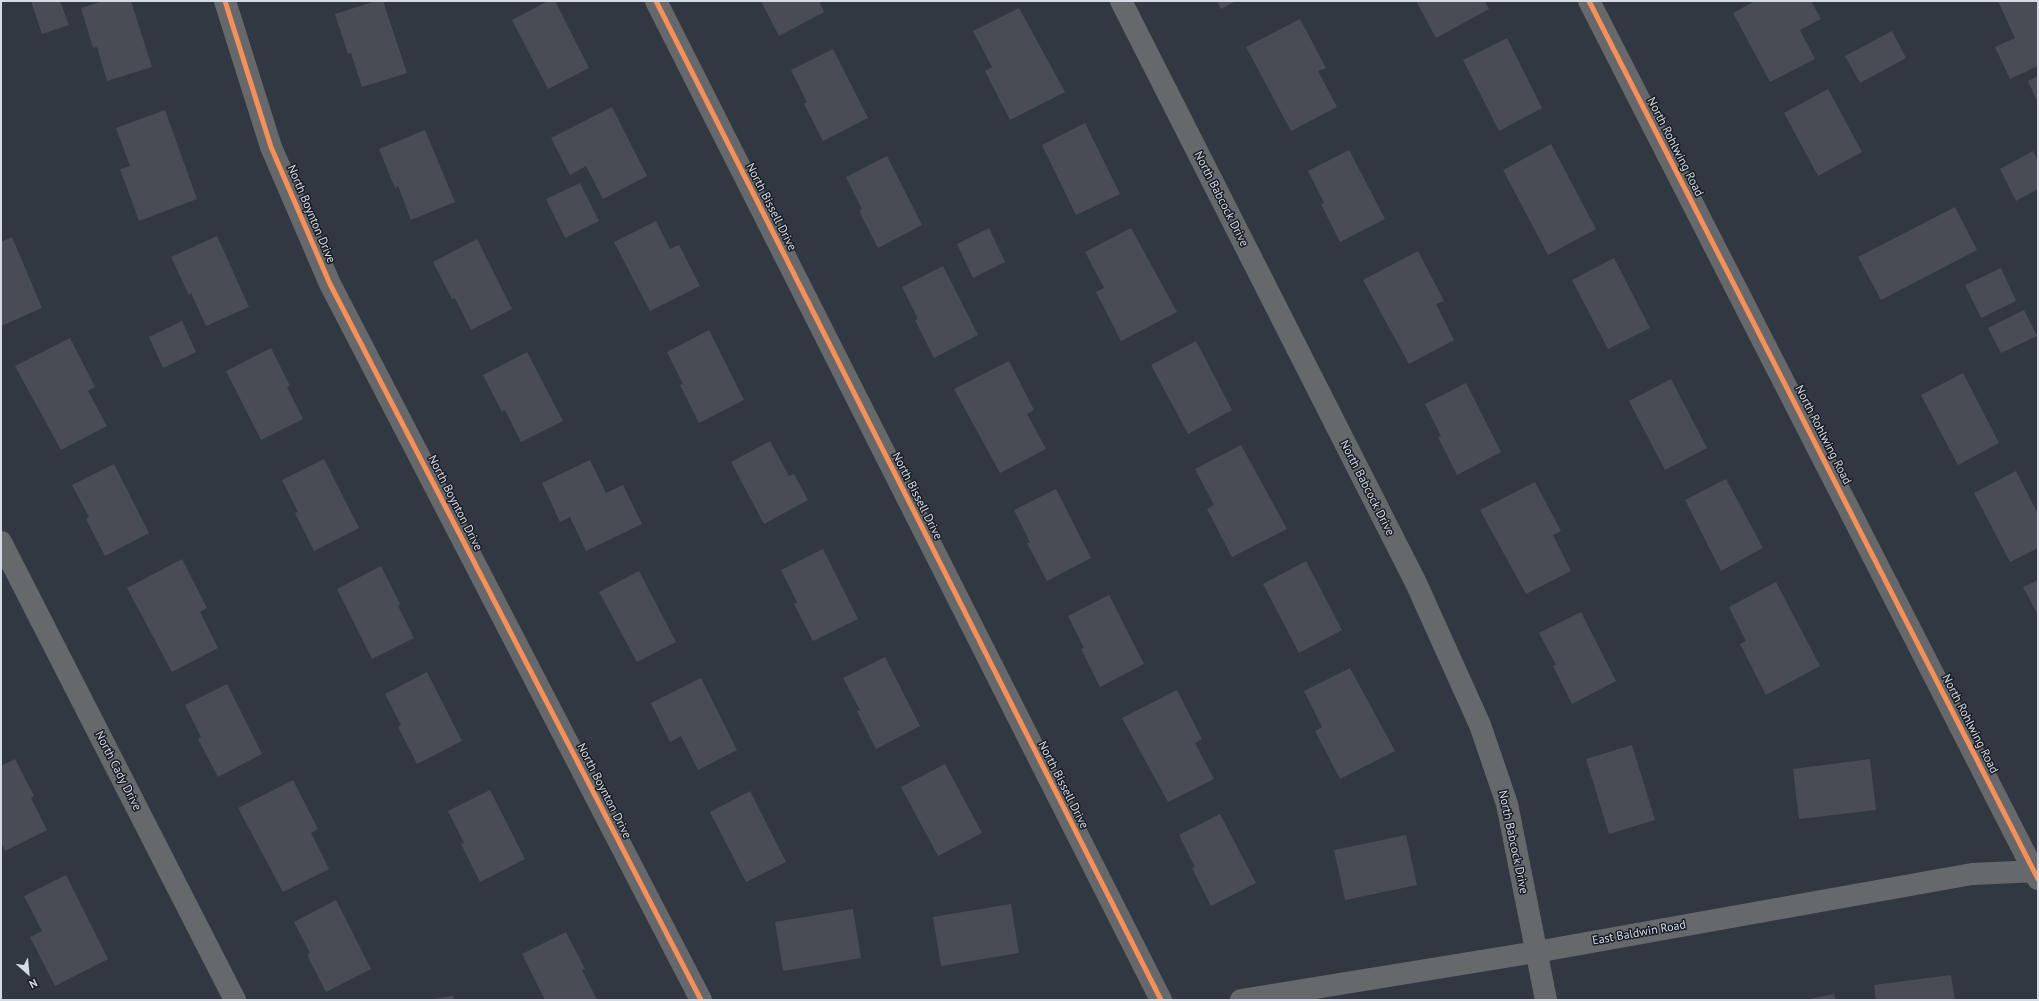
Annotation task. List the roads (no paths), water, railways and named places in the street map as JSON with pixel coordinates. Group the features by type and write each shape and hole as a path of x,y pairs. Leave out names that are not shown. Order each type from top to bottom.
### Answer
{"street":[{"name":"North Boynton Drive","path":"225,1 271,147 330,284 700,1000"},
{"name":"North Bissell Drive","path":"656,1 1161,1000"},
{"name":"North Babcock Drive","path":"1120,1 1416,584 1480,725 1507,804 1546,1000"},
{"name":"North Rohlwing Road","path":"1589,1 2037,874"},
{"name":"North Cady Drive","path":"1,542 235,1000"},
{"name":"East Baldwin Road","path":"1241,1000 1536,952 1972,874 2037,874"}]}
